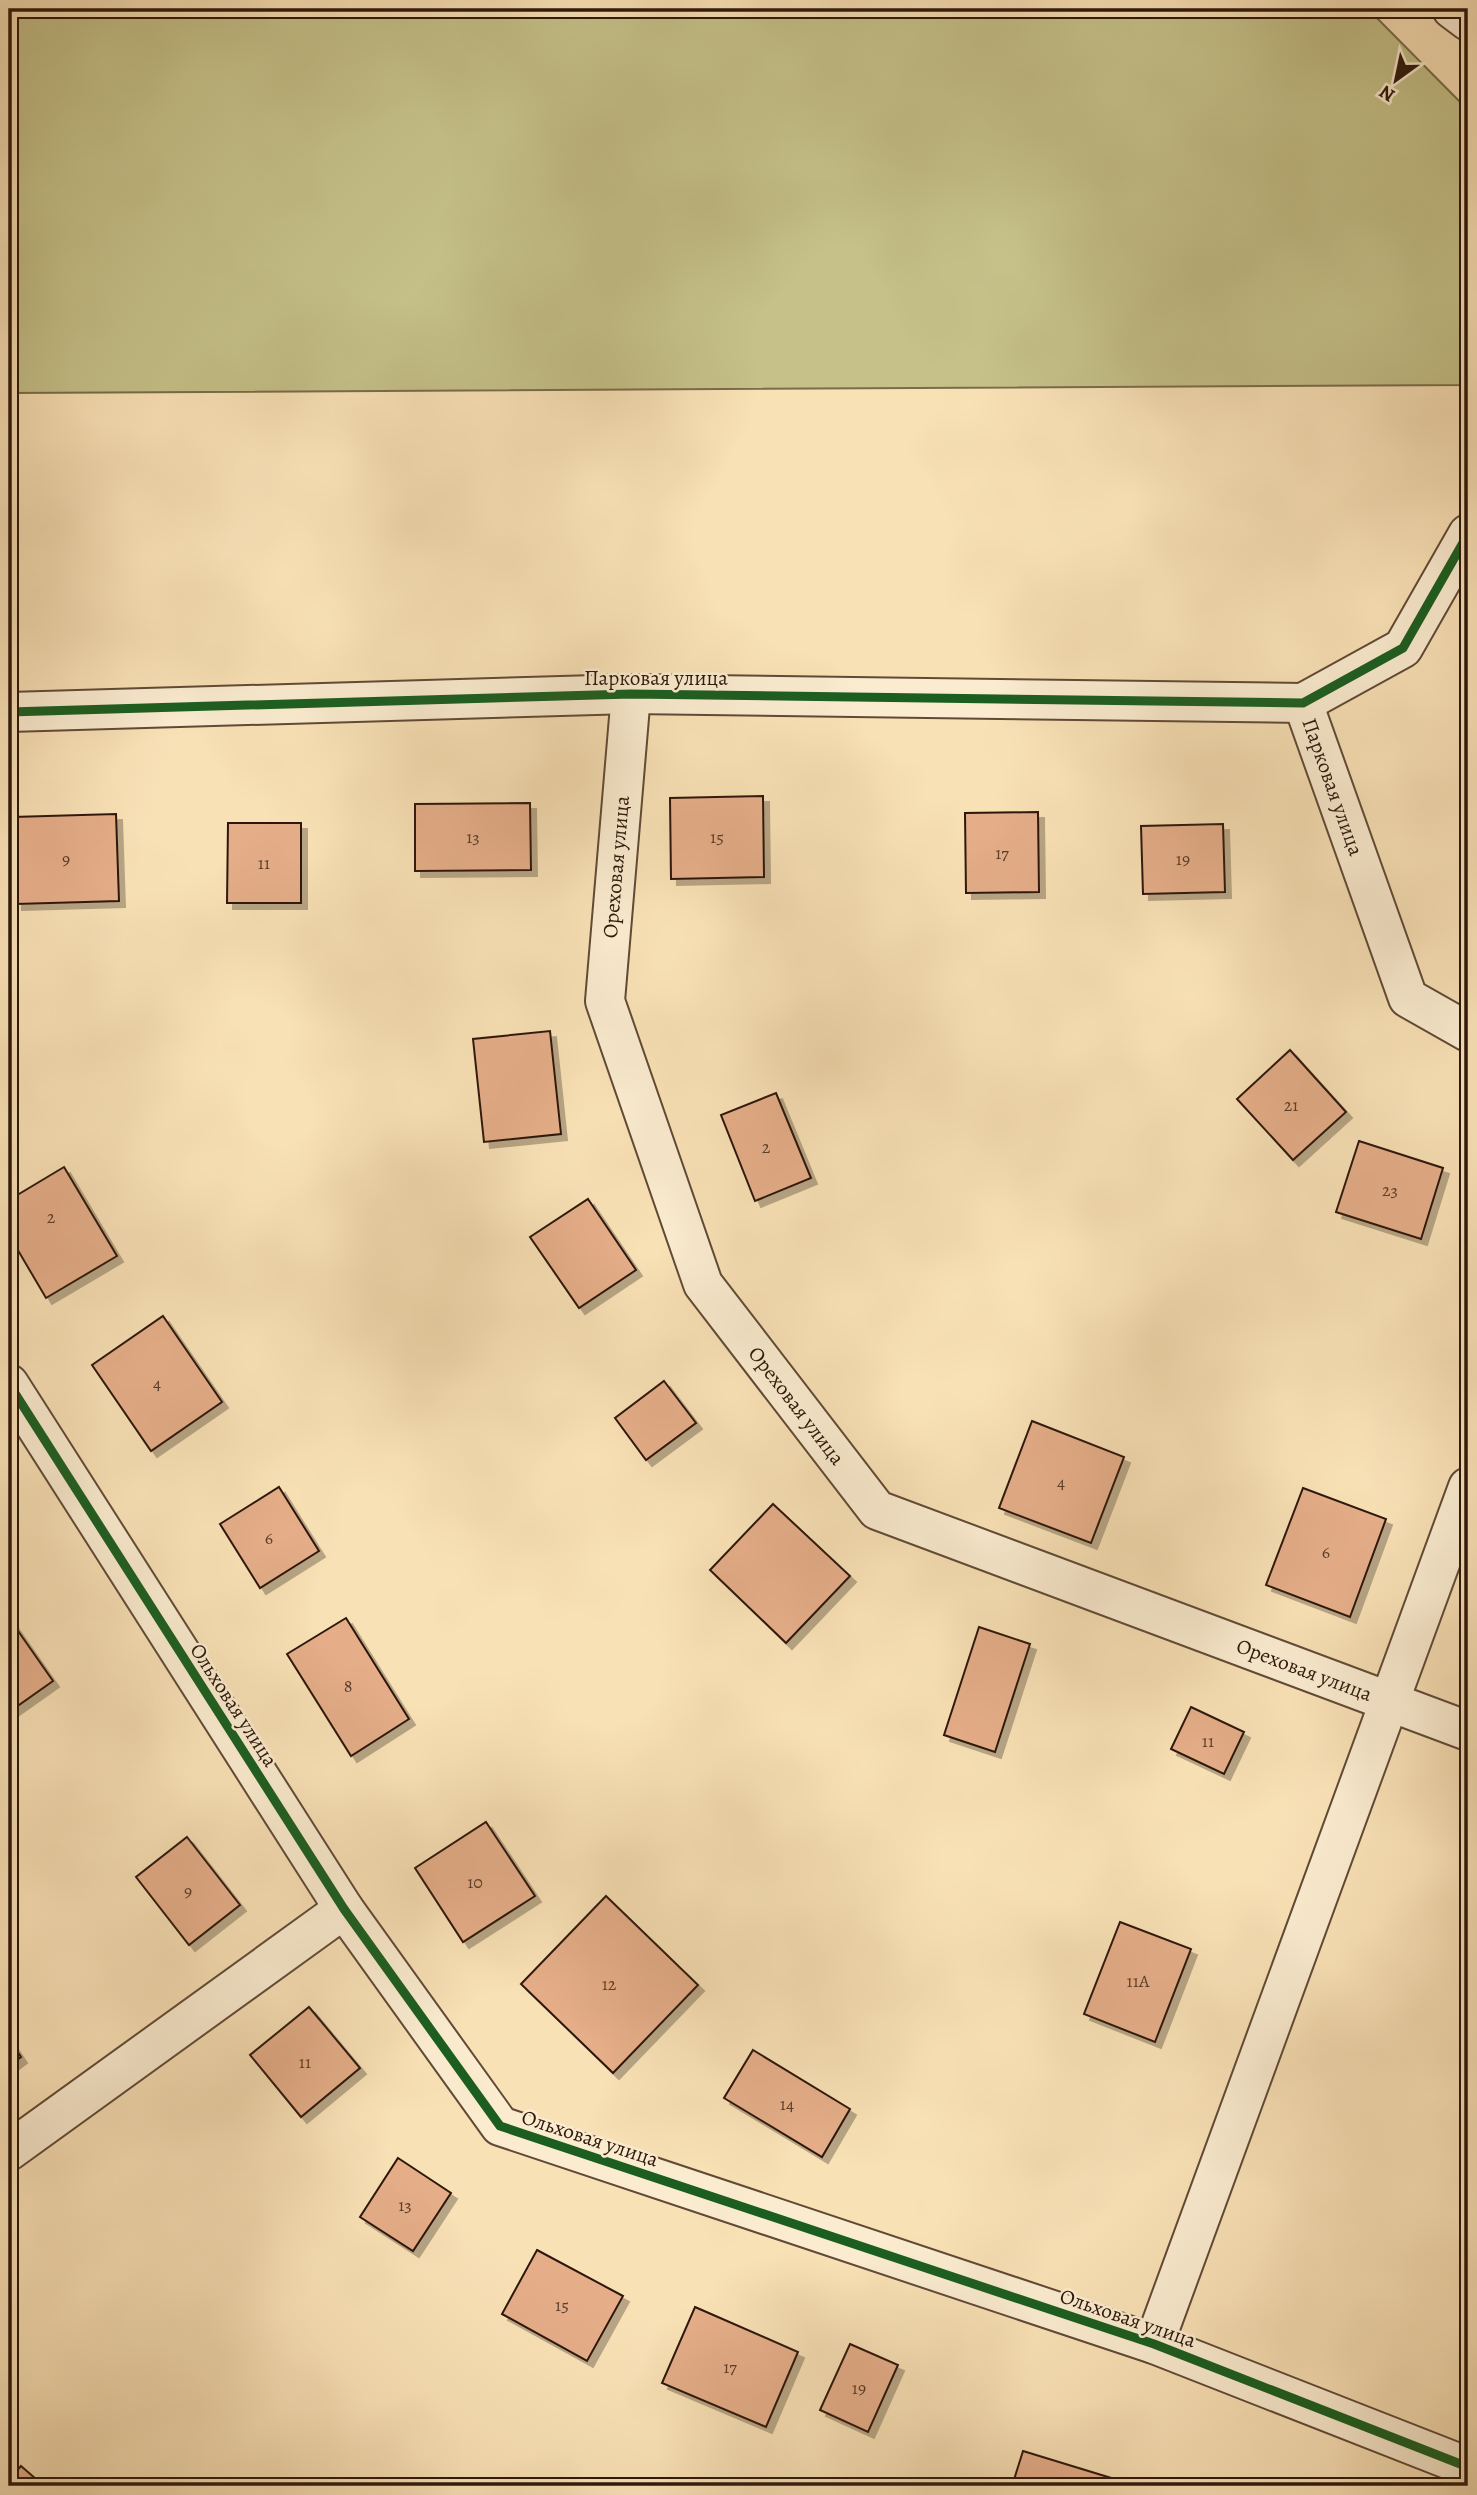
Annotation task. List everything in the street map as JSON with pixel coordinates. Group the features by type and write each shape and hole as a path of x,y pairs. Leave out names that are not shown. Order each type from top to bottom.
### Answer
{"street":[{"path":"1452,9 1468,21"},
{"path":"1303,703 1403,648 1468,534"},
{"name":"Парковая улица","path":"9,712 631,694 1303,703 1408,998 1468,1032"},
{"name":"Ореховая улица","path":"631,694 605,1001 703,1284 877,1510 1468,1731"},
{"name":"Ольховая улица","path":"9,1384 344,1909 500,2126 1154,2344 1468,2467"},
{"path":"1154,2344 1468,1487"},
{"path":"9,2151 344,1909"}],"shaded area":[{"path":"9,9 1368,9 1468,110 1468,385 9,393"}],"building":[{"path":"763,796 764,877 671,879 670,798"},
{"path":"530,803 531,870 415,871 415,804"},
{"path":"1038,812 1039,892 966,893 965,813"},
{"path":"116,814 119,901 16,904 13,817"},
{"path":"228,823 301,823 301,903 227,903"},
{"path":"1223,824 1225,892 1143,894 1141,826"},
{"path":"550,1031 561,1134 484,1142 473,1039"},
{"path":"1290,1050 1346,1112 1293,1160 1237,1099"},
{"path":"776,1093 811,1178 755,1201 721,1115"},
{"path":"1359,1141 1443,1168 1421,1239 1336,1212"},
{"path":"64,1167 117,1256 46,1298 9,1235 9,1200"},
{"path":"588,1199 636,1270 579,1308 530,1237"},
{"path":"163,1316 222,1402 151,1451 92,1365"},
{"path":"664,1381 696,1423 646,1460 615,1418"},
{"path":"1032,1421 1124,1457 1091,1543 999,1508"},
{"path":"279,1487 319,1551 260,1588 220,1524"},
{"path":"1303,1488 1386,1519 1350,1617 1266,1585"},
{"path":"773,1504 850,1576 786,1643 710,1570"},
{"path":"9,1618 53,1681 9,1712"},
{"path":"346,1618 409,1719 351,1756 287,1654"},
{"path":"979,1627 1030,1644 995,1752 944,1735"},
{"path":"1191,1707 1244,1732 1224,1774 1171,1749"},
{"path":"486,1822 535,1896 463,1942 415,1868"},
{"path":"187,1837 240,1905 189,1945 136,1877"},
{"path":"606,1896 698,1985 613,2073 521,1984"},
{"path":"1120,1922 1191,1949 1155,2042 1084,2014"},
{"path":"309,2007 360,2068 301,2117 250,2055"},
{"path":"9,2039 21,2057 9,2066"},
{"path":"753,2050 850,2109 822,2157 724,2098"},
{"path":"398,2158 451,2193 413,2251 360,2217"},
{"path":"537,2250 623,2296 587,2361 502,2314"},
{"path":"695,2307 798,2352 766,2427 662,2383"},
{"path":"850,2344 898,2365 868,2432 820,2410"},
{"path":"1023,2451 1121,2481 1119,2486 1012,2486"},
{"path":"21,2466 44,2486 9,2486 9,2479"}],"cycle path":[{"path":"9,712 631,694 1303,703 1403,648 1468,534"},
{"path":"9,1384 344,1909 500,2126 1154,2344 1468,2467"}]}
